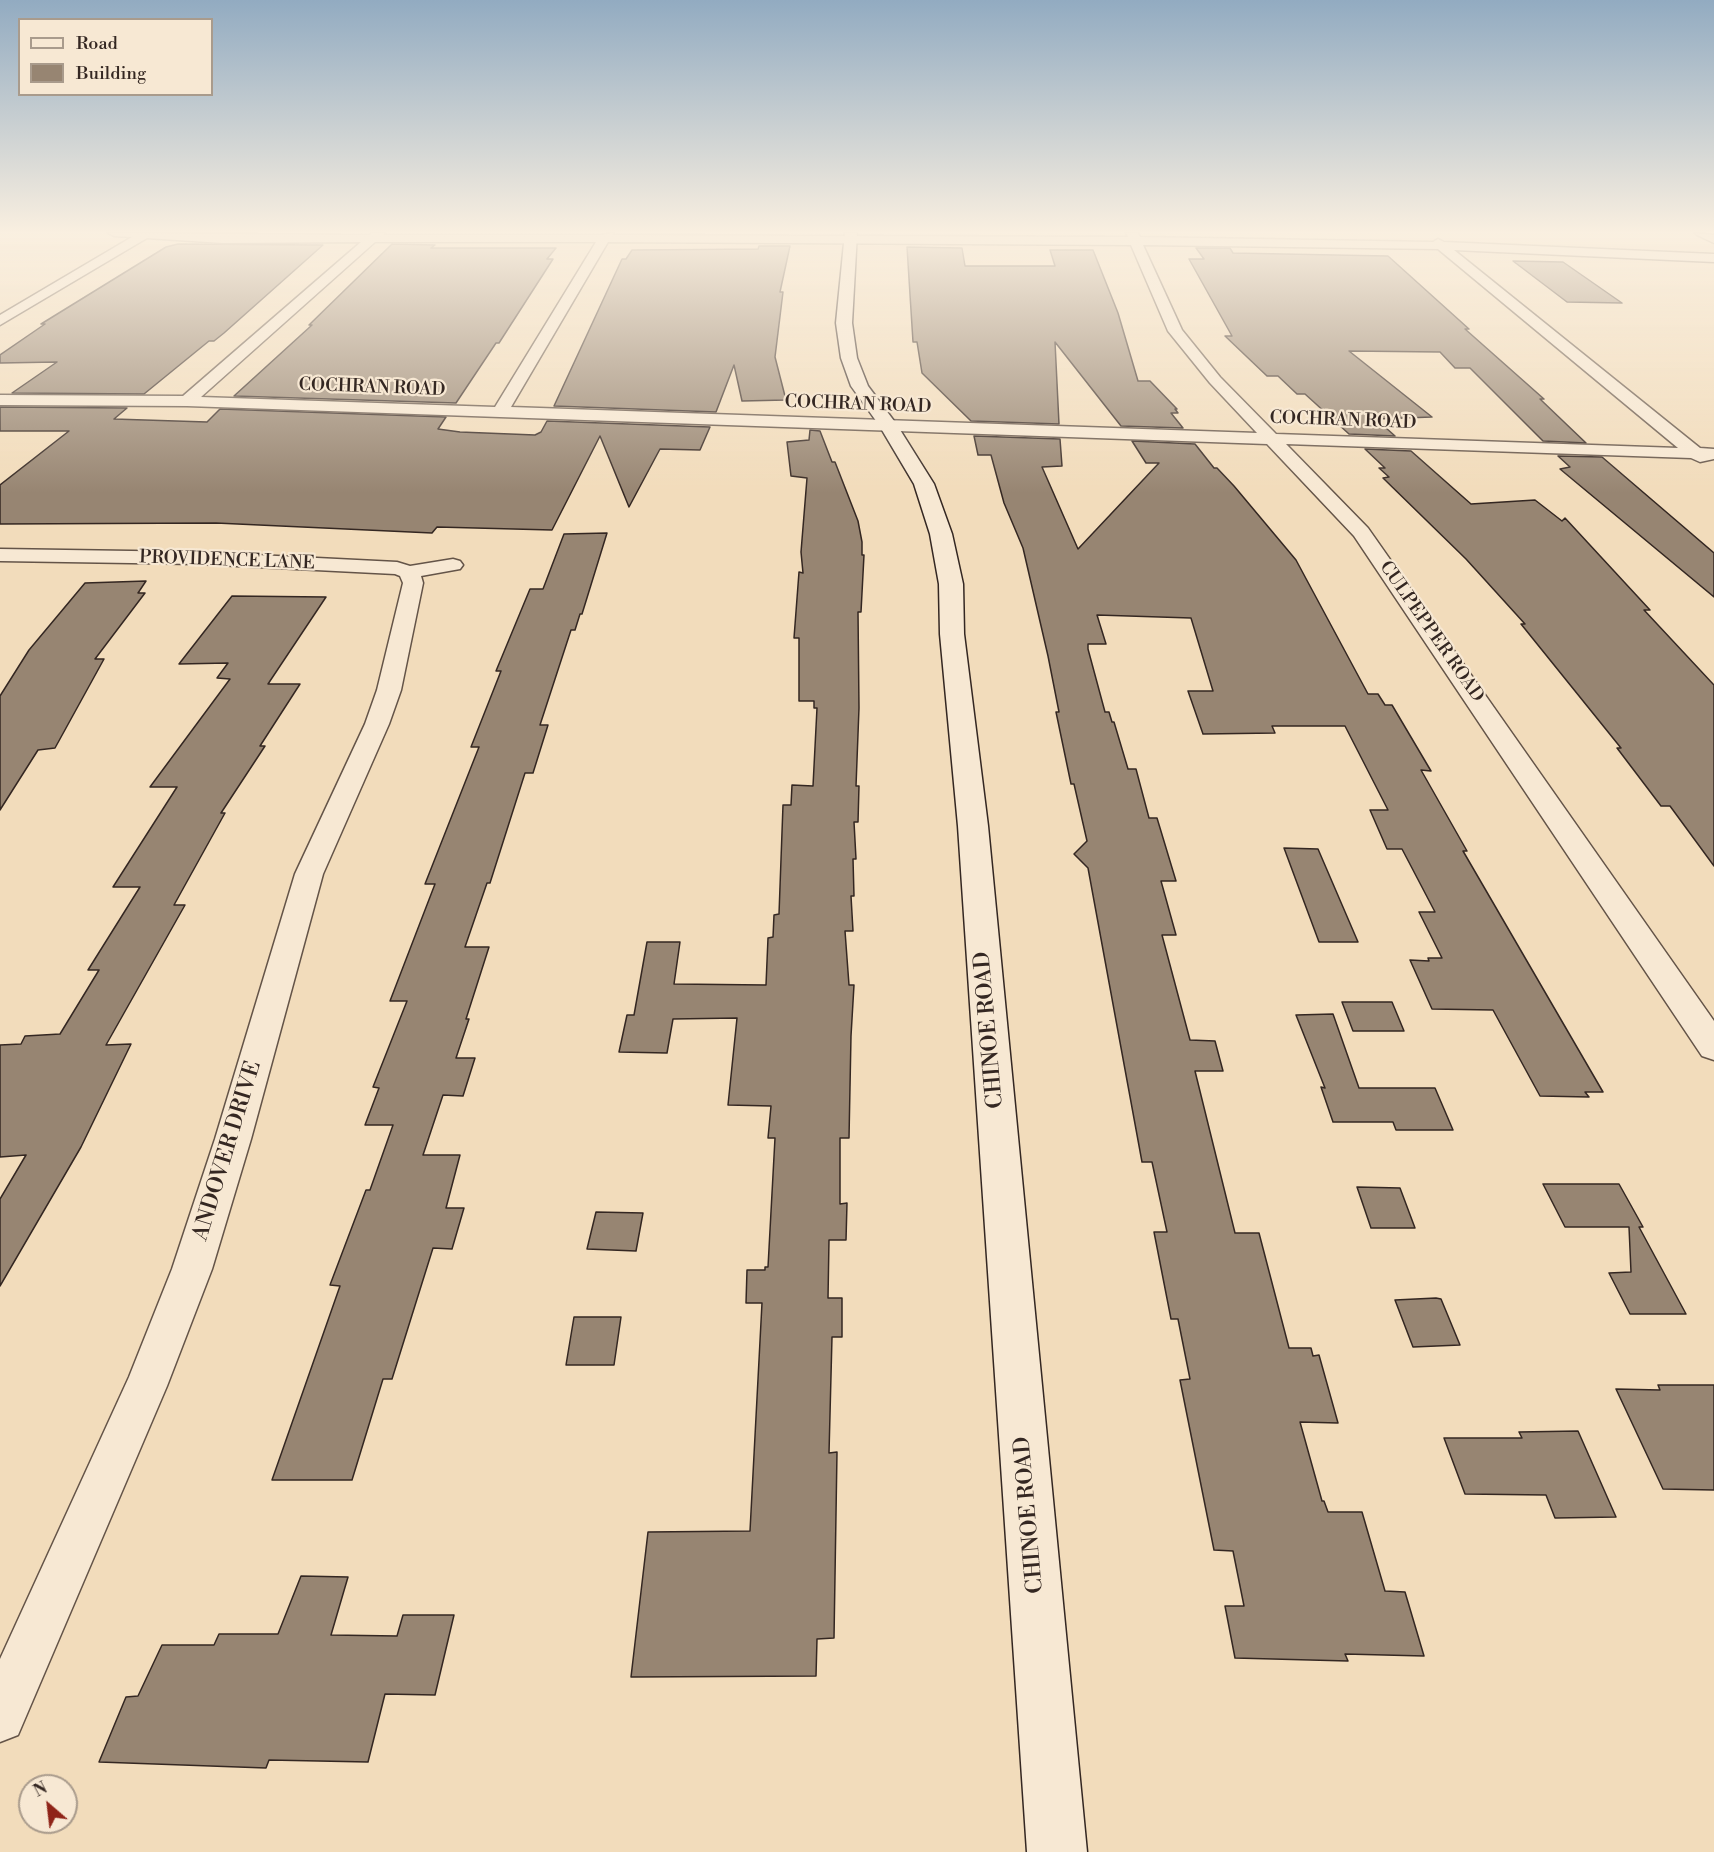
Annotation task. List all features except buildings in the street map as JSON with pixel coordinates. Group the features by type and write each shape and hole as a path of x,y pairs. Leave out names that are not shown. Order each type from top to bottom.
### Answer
{"street":[{"path":"187,401 280,319"},
{"path":"500,412 556,319"},
{"name":"CHINOE ROAD","path":"844,319 847,348 860,386 888,425 924,484 934,509 951,584 952,634 974,826 1057,1852"},
{"name":"CULPEPPER ROAD","path":"1170,319 1175,331 1215,380 1361,532 1714,1047"},
{"path":"1531,319 1714,468"},
{"name":"COCHRAN ROAD","path":"0,400 187,401 1714,454"},
{"path":"0,574 7,555"},
{"name":"PROVIDENCE LANE","path":"7,555 197,558 398,568 409,572 453,565"},
{"name":"ANDOVER DRIVE","path":"0,1717 146,1386 192,1269 243,1105 309,874 323,837 377,724 387,697 413,583 409,572"}]}
